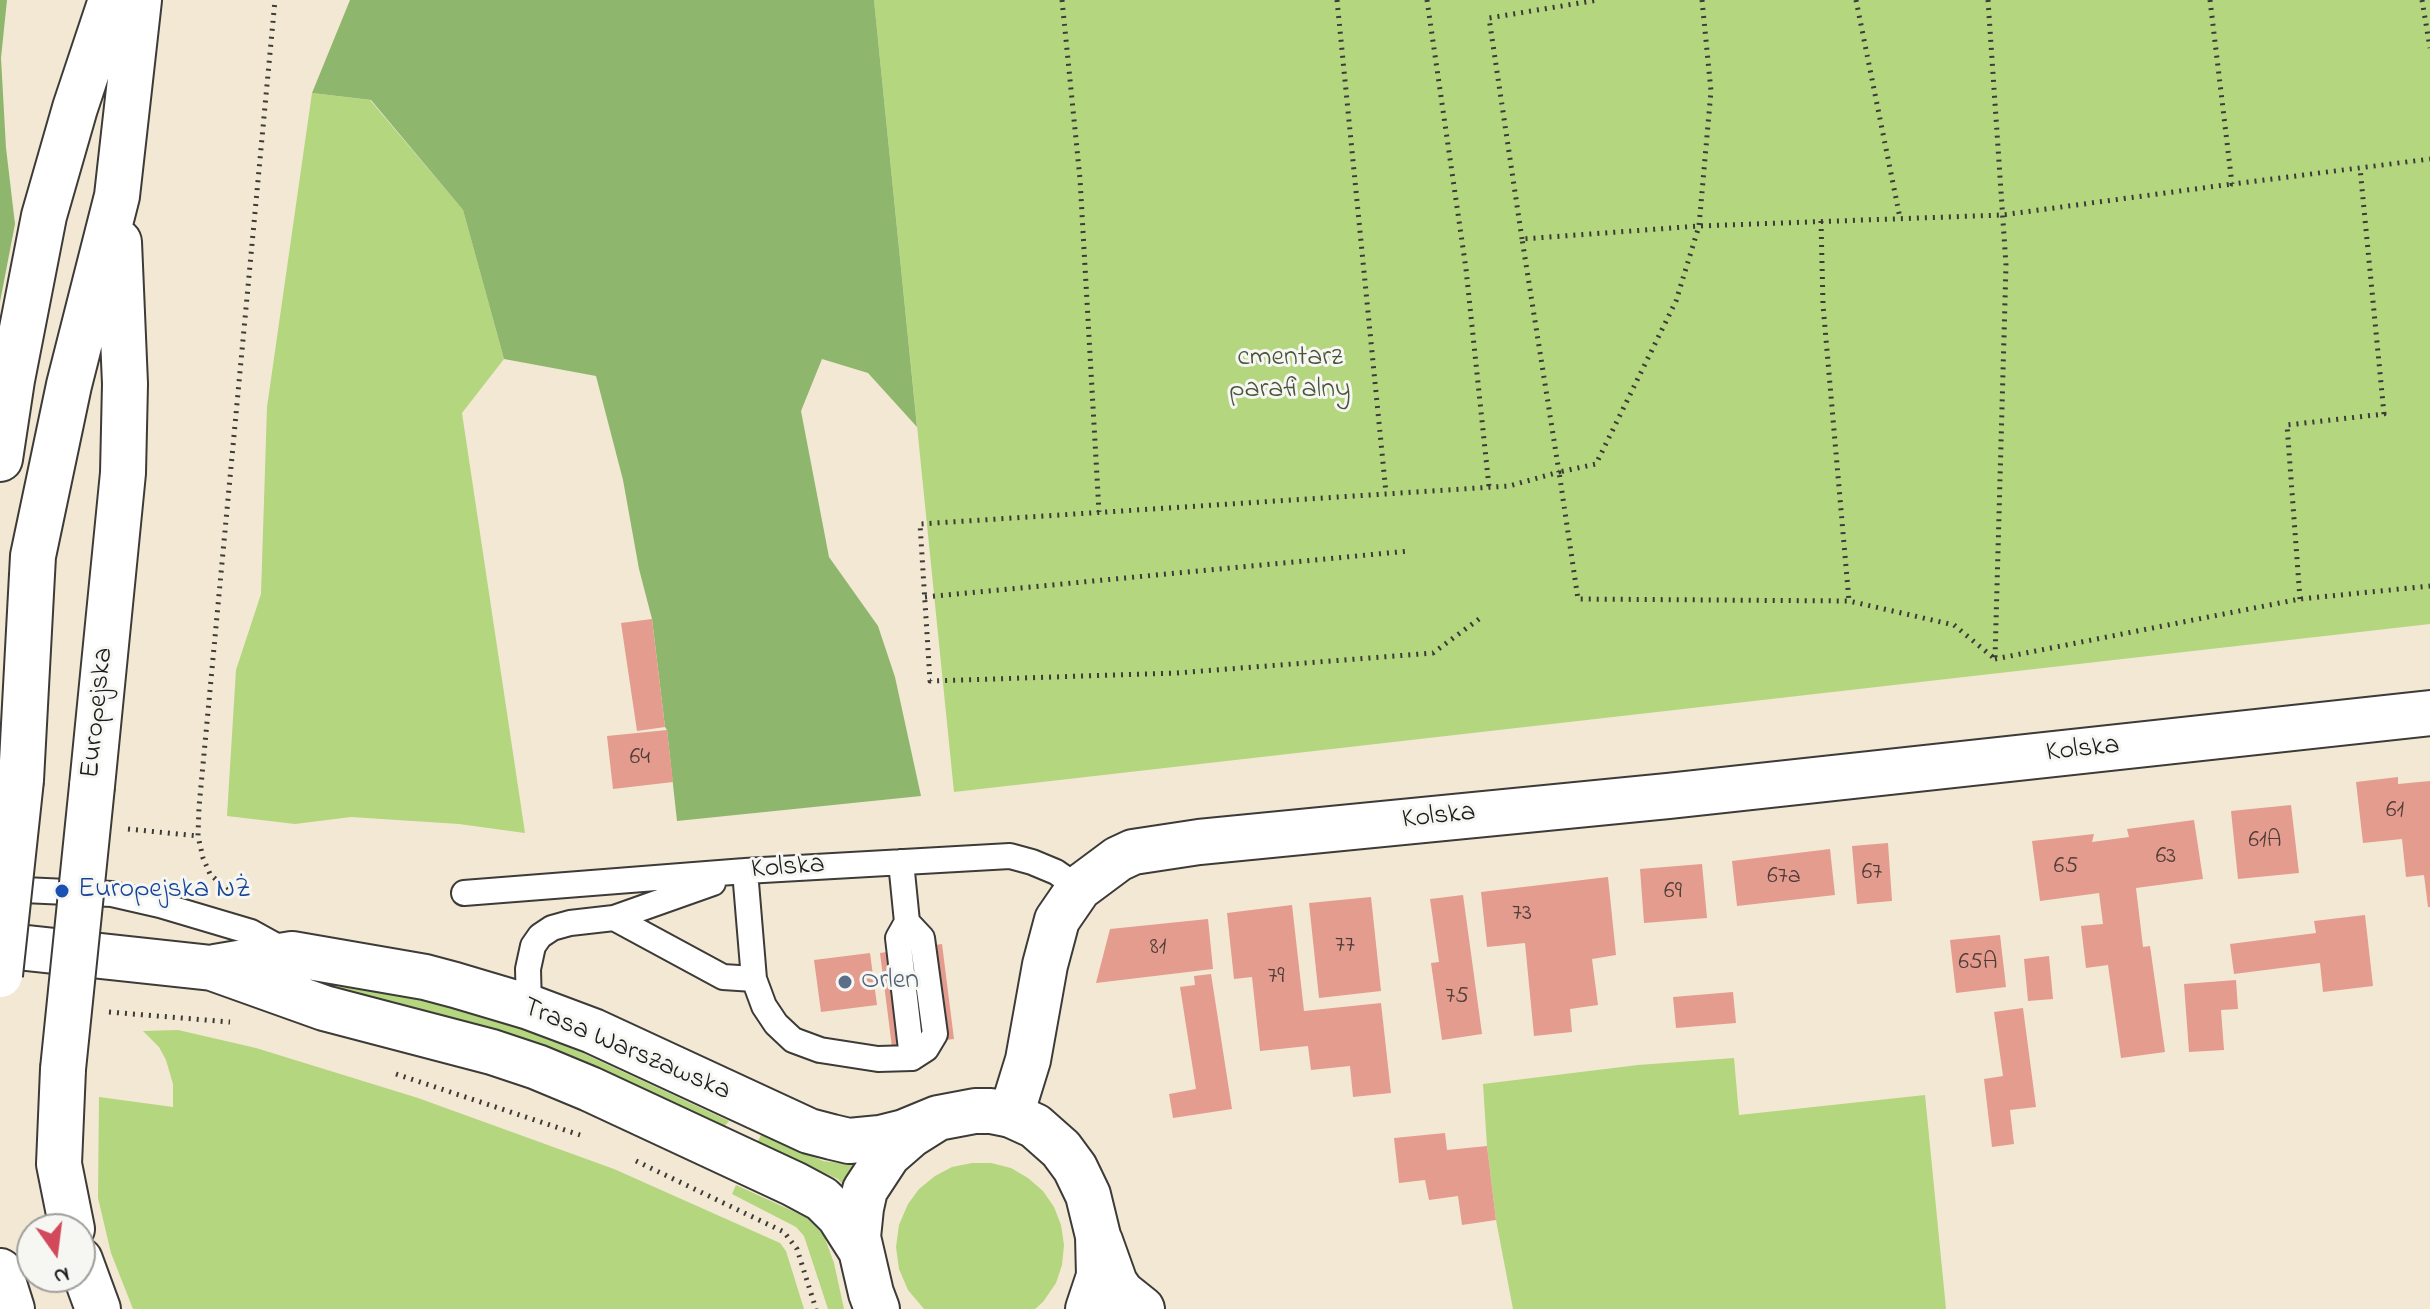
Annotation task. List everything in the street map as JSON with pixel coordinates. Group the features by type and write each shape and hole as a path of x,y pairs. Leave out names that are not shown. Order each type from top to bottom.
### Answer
{"main road":[{"path":"0,459 44,216 111,0"},
{"name":"Europejska","path":"0,975 21,780 33,556 69,385 117,196 139,0"},
{"name":"Europejska","path":"69,1213 59,1164 63,1069 123,473 125,384 117,196"},
{"name":"Kolska","path":"1079,888 1118,859 1133,852 1199,842 2430,713"},
{"path":"1011,1115 1028,1060 1050,943 1063,908 1079,888"},
{"name":"Trasa Warszawska","path":"0,945 212,968 324,1008 492,1052 537,1067 822,1199 839,1216 860,1249"},
{"name":"Trasa Warszawska","path":"212,968 292,954 425,977 529,1007 593,1031 809,1131 849,1141 904,1132 938,1118"},
{"path":"877,1309 858,1233 865,1190 888,1155 911,1135 938,1118 975,1111 1011,1115 1035,1126 1061,1149 1075,1168 1088,1195 1098,1236 1115,1283 1142,1309"},
{"path":"1088,1309 1099,1276 1098,1236"},
{"path":"0,1271 12,1309"}],"lane":[{"name":"Kolska","path":"464,893 745,871 1010,856 1056,872 1079,888"},
{"path":"529,1007 528,969 533,946 540,936 552,928 614,918 745,871 754,979 764,1006 776,1024 793,1040 820,1050 878,1059 912,1058 898,938 907,922 901,862"},
{"path":"0,889 112,894 251,932 292,954"},
{"path":"614,918 723,977 754,979"}],"path":[{"path":"239,896 228,891 210,874 198,836 199,807 275,0"},
{"path":"1062,0 1080,179 1099,512"},
{"path":"1337,0 1386,493"},
{"path":"1427,0 1466,269 1489,487"},
{"path":"1598,0 1489,18 1578,599 1849,601 1954,625 1995,659"},
{"path":"1479,619 1433,653 1177,673 930,681 920,524 1509,486 1596,464 1676,301 1699,226 1711,91 1702,0"},
{"path":"1856,0 1900,218"},
{"path":"1988,0 2006,265 1995,659"},
{"path":"2210,0 2232,184"},
{"path":"2422,0 2430,48"},
{"path":"1522,239 1699,226 2002,215 2430,159"},
{"path":"2300,599 2287,425 2384,414 2360,168"},
{"path":"1821,221 1823,305 1849,601"},
{"path":"925,597 1409,551"},
{"path":"1995,659 2300,599 2430,586"},
{"path":"95,1011 238,1022"},
{"path":"384,1070 590,1138"},
{"path":"630,1158 784,1232 797,1249 816,1309"}],"green space":[{"path":"0,0 7,0 1,58 6,148 15,224 0,302"},
{"path":"350,0 874,0 917,427 868,373 822,359 801,411 829,557 878,626 895,677 921,796 677,821 652,619 639,569 623,480 596,376 504,359 463,210 371,100 312,93"},
{"name":"cmentarz parafialny","path":"874,0 2430,0 2430,624 954,792"},
{"path":"312,93 370,100 463,210 504,359 462,413 525,833 459,824 351,817 295,824 227,816 236,670 261,594 267,407"},
{"path":"355,984 477,1013 533,1030 729,1121 724,1127 523,1039 332,990"},
{"path":"178,1030 256,1048 418,1098 614,1169 780,1243 786,1251 804,1309 133,1309 111,1253 98,1198 99,1097 173,1107 173,1084 166,1060 159,1047 143,1031"},
{"path":"1734,1058 1739,1115 1925,1095 1946,1309 1513,1309 1496,1220 1483,1084 1638,1065"},
{"path":"762,1133 823,1161 855,1165 860,1171 844,1186 838,1179 757,1143"},
{"path":"991,1163 1011,1168 1043,1191 1054,1207 1064,1245 1062,1265 1056,1283 1035,1309 924,1309 908,1290 899,1269 896,1247 899,1225 908,1204 919,1189 935,1176 952,1167"},
{"path":"736,1185 808,1218 824,1236 834,1263 844,1309 828,1309 804,1236 796,1227 732,1194"}],"building":[{"path":"652,619 665,727 637,731 621,623"},
{"path":"667,730 673,782 613,789 607,736"},
{"path":"2398,777 2398,784 2430,781 2430,907 2424,875 2406,877 2402,839 2363,843 2356,782"},
{"path":"2291,805 2299,873 2238,879 2231,811"},
{"path":"2194,820 2203,879 2136,888 2143,947 2150,946 2165,1052 2121,1058 2108,965 2086,968 2081,926 2103,924 2099,893 2040,901 2032,841 2094,834 2092,842 2129,837 2127,829"},
{"path":"1888,843 1892,901 1857,904 1852,846"},
{"path":"1830,849 1835,895 1737,906 1732,861"},
{"path":"1702,864 1707,918 1644,923 1640,869"},
{"path":"1608,877 1616,955 1592,959 1598,1005 1570,1009 1572,1032 1534,1036 1525,943 1487,947 1481,892"},
{"path":"1463,895 1482,1034 1442,1040 1431,963 1439,962 1430,899"},
{"path":"1371,897 1381,991 1319,998 1309,903"},
{"path":"1292,905 1304,1011 1381,1003 1391,1093 1353,1097 1350,1066 1311,1070 1308,1046 1260,1051 1252,977 1234,979 1227,913"},
{"path":"2365,915 2373,986 2323,992 2320,963 2234,974 2230,944 2316,933 2314,921"},
{"path":"1208,919 1213,969 1096,983 1110,929"},
{"path":"2000,935 2006,987 1956,993 1950,940"},
{"path":"942,944 954,1039 892,1047 880,953"},
{"name":"Orlen","path":"870,953 877,1005 821,1012 814,960"},
{"path":"2049,956 2053,999 2028,1001 2024,959"},
{"path":"1211,974 1232,1109 1173,1118 1169,1094 1196,1089 1180,987 1195,985 1194,976"},
{"path":"2236,980 2238,1009 2221,1010 2224,1050 2189,1052 2184,984"},
{"path":"1733,992 1736,1023 1676,1028 1673,997"},
{"path":"2023,1008 2036,1107 2010,1110 2014,1144 1992,1147 1984,1079 2003,1076 1994,1012"},
{"path":"1445,1133 1447,1150 1487,1146 1496,1220 1462,1225 1458,1196 1429,1200 1425,1180 1399,1183 1394,1138"}],"place":[{"name":"Europejska NŻ","path":"62,891"},
{"name":"Orlen","path":"845,982"}]}
